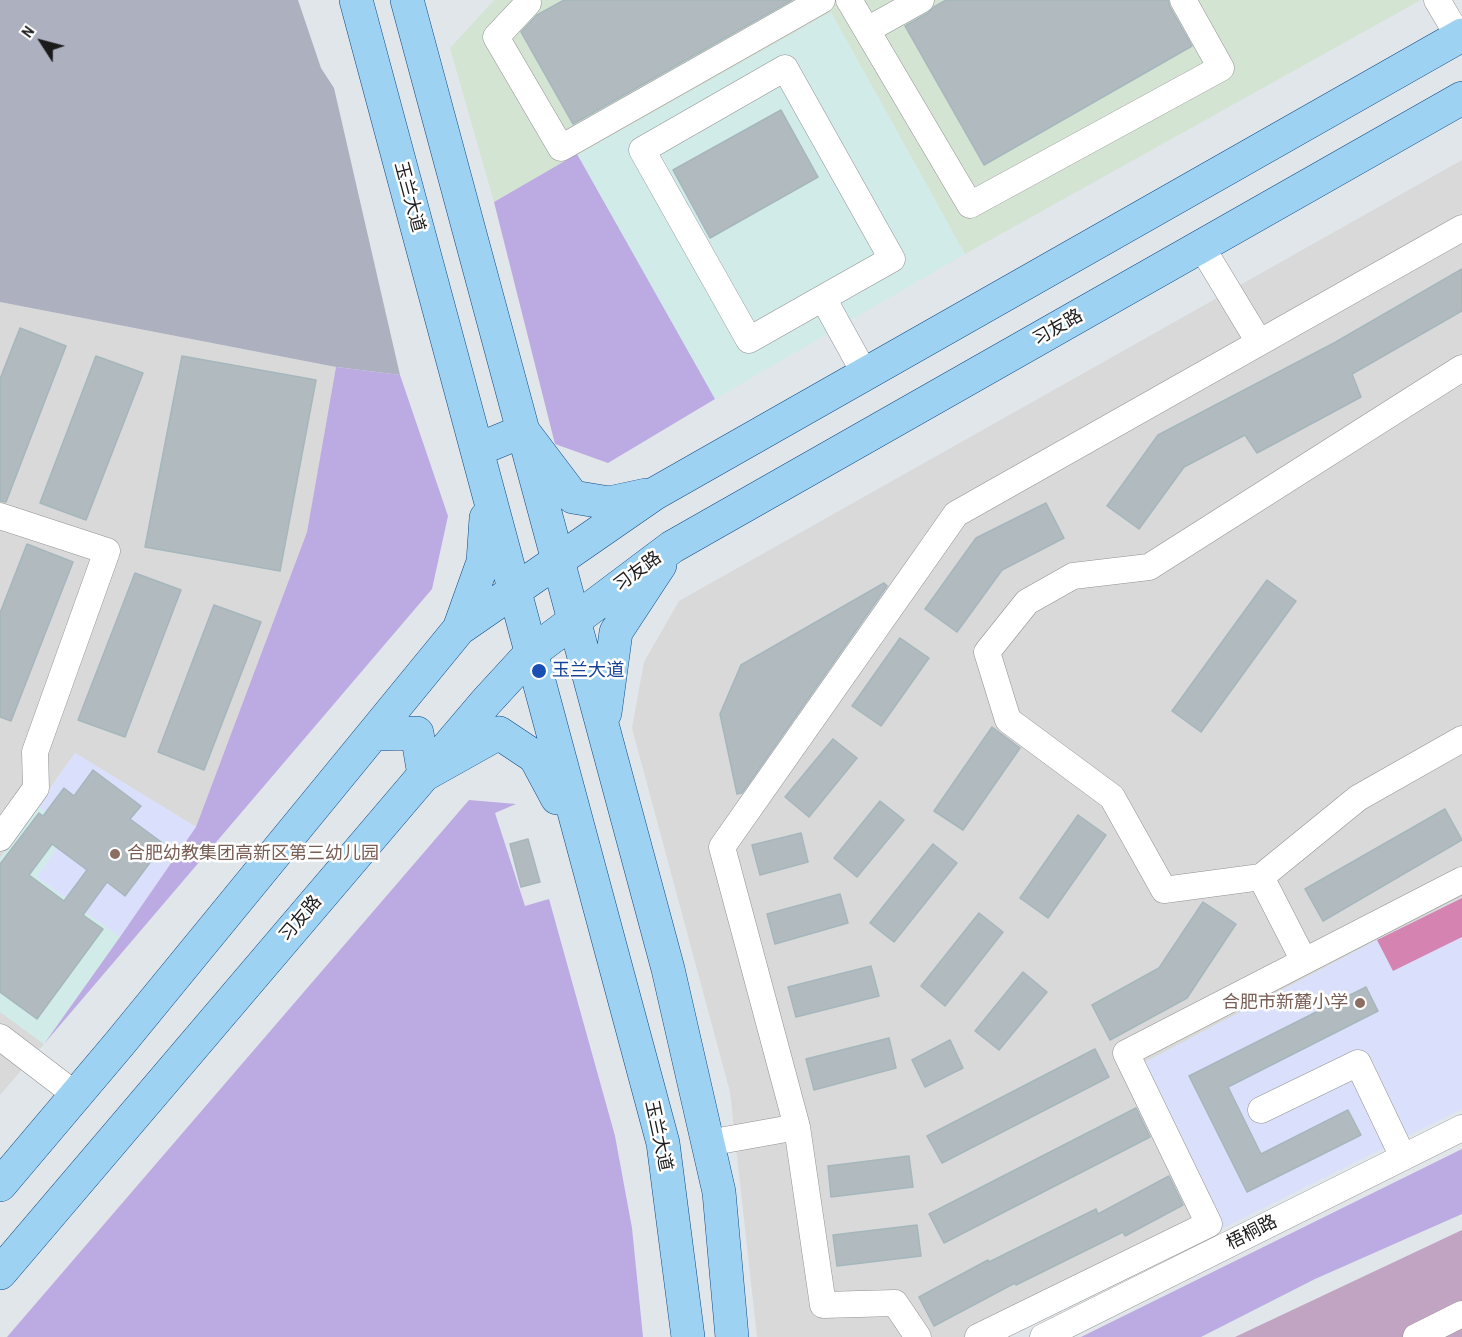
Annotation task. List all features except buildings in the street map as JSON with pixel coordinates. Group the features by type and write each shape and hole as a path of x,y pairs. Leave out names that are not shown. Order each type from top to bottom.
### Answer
{"main road":[{"name":"玉兰大道","path":"357,0 663,1143 688,1337"},
{"path":"407,0 668,969 719,1192 732,1337"},
{"path":"0,1185 459,629 654,494 1460,36"},
{"name":"习友路","path":"0,1273 531,652 672,547 1462,99"},
{"path":"477,450 523,431"},
{"path":"523,431 573,497 609,503 654,494"},
{"path":"459,629 483,562 488,492"},
{"path":"603,726 616,632 672,547"},
{"path":"374,734 417,733 424,775 499,733 534,757 582,843"},
{"path":"570,797 619,785"}],"street":[{"path":"530,1 495,37 561,148 822,0"},
{"path":"849,0 970,205 1221,68 1183,0"},
{"path":"867,30 921,0"},
{"path":"1437,0 1460,36"},
{"path":"785,68 892,259 823,298 749,340 642,150 785,68"},
{"path":"918,1337 894,1303 823,1305 797,1127 722,848 956,514 1462,228"},
{"path":"1201,246 1259,342"},
{"path":"823,298 865,374"},
{"path":"1462,368 1149,567 1073,576 1027,602 987,652 1008,720 1112,796 1164,890 1261,876 1358,798 1462,740"},
{"path":"0,516 107,551 35,752 36,788 0,838"},
{"path":"1261,876 1304,961"},
{"path":"978,1337 1209,1224 1126,1053 1462,879"},
{"path":"0,1037 76,1095"},
{"path":"1260,1110 1358,1063 1404,1157"},
{"path":"708,1143 797,1127"},
{"name":"梧桐路","path":"1043,1337 1462,1128"},
{"path":"1416,1337 1462,1314"}],"shaded area":[{"path":"0,0 298,0 321,68 334,88 400,375 336,367 0,302"},
{"path":"494,0 1421,0 965,254 831,12 494,202 450,48"},
{"path":"831,12 965,254 715,399 577,154"},
{"path":"577,154 715,399 608,463 555,444 494,202"},
{"path":"1462,160 1462,898 1377,940 1138,1066 1217,1231 1001,1337 757,1337 730,1092 632,728 644,662 679,601"},
{"path":"0,302 336,367 307,532 196,827 75,753 0,858"},
{"path":"336,367 400,375 448,516 432,589 44,1044 196,827 307,532"},
{"name":"合肥幼教集团高新区第三幼儿园","path":"75,753 196,827 120,937 37,877 69,830 38,806"},
{"path":"469,800 516,804 495,813 525,906 549,899 615,1136 632,1228 643,1337 7,1337"},
{"path":"38,806 69,830 37,877 120,937 44,1044 0,1012 0,858"},
{"name":"合肥市新麓小学","path":"1462,898 1462,1109 1217,1231 1138,1066 1377,940"},
{"path":"1462,898 1462,937 1393,971 1377,940"},
{"path":"0,1012 44,1044 0,1095"},
{"path":"1462,1149 1462,1214 1315,1279 1201,1337 1081,1337"},
{"path":"1462,1230 1462,1337 1235,1337"}],"place":[{"name":"玉兰大道","path":"539,671"},
{"name":"合肥幼教集团高新区第三幼儿园","path":"115,854"},
{"name":"合肥市新麓小学","path":"1360,1003"}]}
